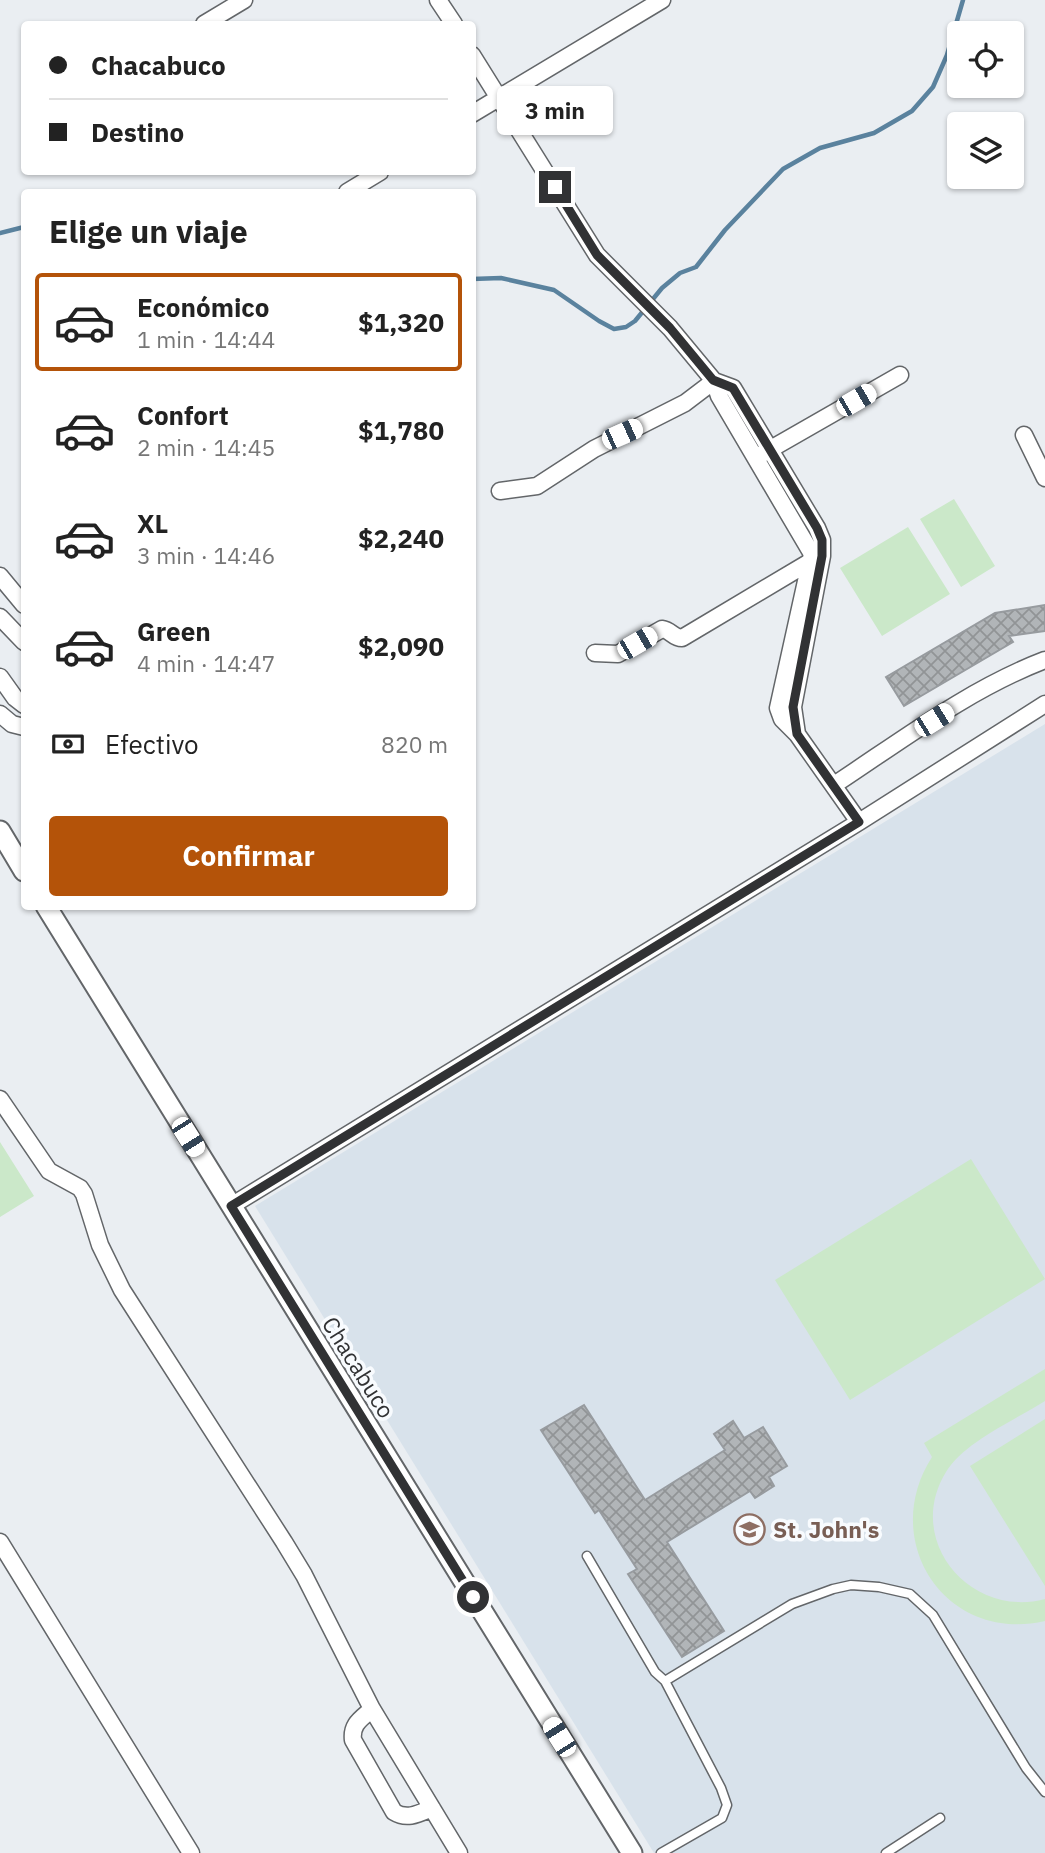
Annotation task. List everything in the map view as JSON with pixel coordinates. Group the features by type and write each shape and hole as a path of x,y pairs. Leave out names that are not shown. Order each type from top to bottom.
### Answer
{"street":[{"path":"209,21 244,0"},
{"path":"438,0 452,21"},
{"path":"476,112 662,0"},
{"path":"476,61 597,255 670,328 713,380 733,388 816,559"},
{"path":"352,189 375,175"},
{"path":"763,454 900,375"},
{"path":"500,491 537,486 594,449 685,403 713,380"},
{"path":"1024,435 1045,478"},
{"path":"595,653 618,654 662,629 682,638 816,559"},
{"path":"816,559 778,708 782,719 797,734 859,822"},
{"path":"8,584 21,601"},
{"path":"0,617 21,639"},
{"path":"834,785 966,700 1020,670 1045,660"},
{"path":"0,677 21,703"},
{"path":"231,1206 859,822 1045,704"},
{"path":"0,715 12,724 21,726"},
{"path":"0,831 21,866"},
{"name":"Chacabuco","path":"49,910 632,1853"},
{"path":"0,1099 49,1171 80,1188 84,1194 100,1245 122,1290 297,1564 372,1709 459,1853"},
{"path":"0,1542 191,1853"},
{"path":"372,1709 355,1724 353,1740 394,1812 401,1816 412,1816 432,1808"}],"lane":[{"path":"587,1556 655,1672 664,1681 721,1787 727,1805 722,1818 662,1853"},
{"path":"664,1681 792,1604 834,1589 851,1586 879,1587 910,1594 940,1625 1026,1768 1045,1792"},
{"path":"886,1853 940,1818"}],"shaded area":[{"name":"St. John's","path":"1045,724 1045,1853 654,1853 255,1206"}],"green space":[{"path":"954,499 995,566 961,587 920,519"},
{"path":"908,527 950,594 882,636 840,568"},
{"path":"0,1142 34,1196 0,1217"},
{"path":"971,1159 1045,1279 850,1400 775,1280"},
{"path":"1045,1369 1045,1401 991,1432 965,1451 946,1472 935,1498 933,1523 939,1547 952,1568 970,1586 992,1597 1017,1602 1045,1599 1045,1621 1010,1624 978,1617 952,1601 931,1579 918,1552 913,1521 917,1489 932,1457 924,1443"},
{"path":"1045,1419 1045,1586 970,1466"}],"building":[{"path":"1045,605 1045,631 1009,636 1013,642 904,706 886,677 995,613"},
{"path":"584,1405 645,1500 725,1450 714,1434 733,1421 744,1438 763,1427 787,1466 769,1477 774,1486 755,1498 750,1491 667,1542 724,1631 682,1657 628,1574 637,1569 599,1510 595,1513 541,1430"}],"waterway":[{"path":"476,279 501,278 554,290 614,329 626,327 635,321 662,288 680,273 696,267 725,230 783,169 820,148 874,133 912,111 933,87 947,55 963,0"},
{"path":"0,233 21,228"}],"place":[{"name":"St. John's","path":"750,1529"}],"route":[{"path":"473,1597 231,1206 859,822 797,734 794,719 793,707 822,556 822,540 817,528 733,388 713,380 670,328 597,255 555,187"}]}
